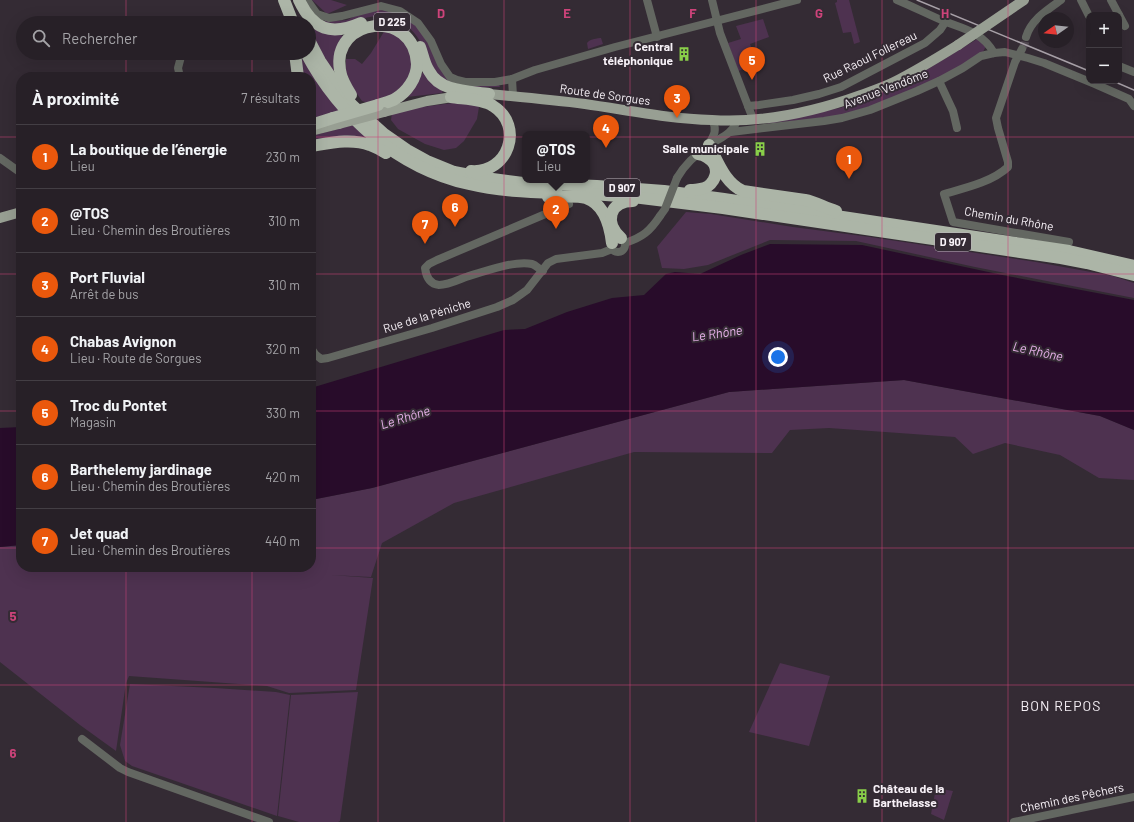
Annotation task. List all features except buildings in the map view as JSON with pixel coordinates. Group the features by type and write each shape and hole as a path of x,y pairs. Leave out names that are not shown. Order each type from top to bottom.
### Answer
{"highway":[{"path":"280,0 285,16"},
{"path":"284,0 290,16"},
{"path":"293,0 299,16"},
{"name":"D 225","path":"299,0 309,16"},
{"name":"D 225","path":"316,23 333,30 348,28 363,22 375,20 388,21 399,25 410,32 416,39 420,46 428,70 438,83 450,88 489,94"},
{"name":"D 907","path":"316,124 336,121 381,108 400,95 409,85 417,69 414,48 403,34 391,28 372,26 360,30 347,41 340,53 339,68 351,97 377,123 386,136 427,161 454,172 522,183"},
{"path":"316,54 343,95 386,136 397,139 418,152 443,163 464,170 478,171 488,169 500,161 507,151 510,137 508,126 502,113 494,106 483,102 451,97"},
{"path":"296,60 297,72"},
{"path":"310,60 327,88 346,110 376,138 410,162 431,173 453,180"},
{"name":"D 907","path":"316,145 342,142 369,144 409,167 444,181 453,180 478,186 520,192 582,193 626,196 723,208 1061,258 1134,275"},
{"path":"709,145 728,179 738,189 746,192 805,200 819,204 830,210 856,215 869,220"},
{"path":"664,191 700,190 709,186 713,182 716,173 714,164 705,156 698,154"},
{"name":"D 907","path":"523,183 664,191 869,220 1069,251 1134,266"},
{"path":"520,192 527,196 580,197 590,200 601,209 606,218 610,232 617,243"},
{"path":"617,243 611,220 613,209 623,202 632,201 723,208"}],"main road":[{"name":"Route de Sorgues","path":"381,108 467,94 489,94 584,104 677,118 735,120 794,114 848,100 893,82 925,66 1024,0"},
{"name":"D 907","path":"316,129 336,121"},
{"path":"0,212 16,207"},
{"path":"0,218 16,213"}],"street":[{"path":"307,0 317,14 329,18 381,6 400,11 418,23 431,41 441,64 450,77 465,82 495,82 512,79 542,68 797,0"},
{"path":"646,0 657,37"},
{"path":"712,0 720,34 752,119"},
{"path":"897,0 946,22 966,28 983,39 994,53"},
{"path":"1026,37 1033,23 1060,0"},
{"path":"1081,0 1087,12"},
{"path":"1111,0 1117,12"},
{"path":"1122,20 1125,26"},
{"name":"Rue Raoul Follereau","path":"748,106 759,106 793,100 841,87 925,43 940,30 946,22"},
{"name":"Avenue Vendôme","path":"728,134 824,122 870,110 939,81 982,56 1005,52 1020,52 1129,99 1134,106"},
{"name":"Chemin du Rhône","path":"1020,52 1015,62 996,118 1008,167 995,177 944,194 953,222 1069,242"},
{"path":"179,72 178,68 180,60"},
{"path":"1122,67 1134,72"},
{"path":"512,79 513,96"},
{"path":"939,81 953,111 957,128"},
{"path":"709,145 716,132 713,120"},
{"path":"569,204 429,264 425,268 426,276 430,282 439,285 488,270 524,264 534,265 542,271 548,263 556,259 602,254 617,243 636,240 646,234 654,226 677,178 688,162 709,145 728,134 736,123 735,120"},
{"path":"716,132 728,134"},
{"path":"0,158 16,169"},
{"name":"Rue de la Péniche","path":"316,355 321,359 328,358 432,328 497,307 513,300 527,290 542,271"},
{"path":"82,739 120,768 128,772 269,822"},
{"name":"Chemin des Pêchers","path":"1014,822 1134,796"}],"shaded area":[{"path":"312,0 331,0 347,5 327,14"},
{"path":"837,0 849,0 860,42 854,44 851,32 843,33 835,3"},
{"path":"380,10 389,11 411,20 428,43 446,77 499,85 500,87 463,88 434,77 424,48 414,32 399,21 381,17 370,17 350,24 325,25 322,21 347,20 359,14"},
{"path":"763,19 769,37 750,44 758,64 738,71 728,43 741,39 736,26"},
{"path":"316,29 332,35 341,35 344,37 335,71 330,70 316,46"},
{"path":"385,30 394,32 408,45 413,69 403,86 395,93 376,103 368,103 362,101 353,88 346,72 346,59 355,59 362,64 371,53"},
{"path":"601,38 603,44 588,49 588,42 592,39"},
{"path":"979,38 985,44 983,52 945,76 897,98 835,117 768,124 767,122 840,108 863,100 918,75"},
{"path":"301,60 307,60 315,72 300,72"},
{"path":"423,72 443,91 442,93 407,97"},
{"path":"316,74 342,112 316,120"},
{"path":"469,101 479,107 477,119 464,141 456,148 444,150 425,144 398,129 391,120 392,113 405,109"},
{"path":"354,125 371,142 316,144 316,135"},
{"path":"686,212 711,214 870,237 1036,262 1113,276 1134,283 1134,298 975,267 856,241 770,240 708,265 684,269 662,268 657,247"},
{"path":"904,380 1100,416 1134,430 1134,480 1099,478 1060,455 1005,443 973,454 955,437 829,428 790,430 772,453 634,452 454,503 382,543 371,577 331,575 373,578 356,690 289,693 267,686 129,676 126,683 116,751 80,725 0,662 0,547 16,545 16,572 316,572 316,499 372,488 729,392"},
{"path":"780,663 830,676 809,746 749,732"},
{"path":"130,684 276,692 290,695 277,816 132,766 125,761 120,745"},
{"path":"358,692 340,821 299,822 278,816 291,695"},
{"path":"936,788 953,791 944,820 931,814"}],"water":[{"name":"Le Rhône","path":"770,244 862,245 1007,276 1134,300 1134,430 1100,416 904,380 729,392 372,488 316,499 316,386 504,330 525,329 567,312 612,298 644,295 666,274 675,272 700,274 741,255"},
{"path":"16,427 16,545 0,547 0,428"}],"tunnel":[{"path":"1022,49 1026,37"}],"railway":[{"path":"917,0 1086,70"},
{"path":"1120,84 1134,90"}],"place":[{"name":"Central téléphonique","path":"684,54"},
{"name":"Troc du Pontet","path":"752,80"},
{"name":"Port Fluvial","path":"677,118"},
{"name":"Chabas Avignon","path":"606,148"},
{"name":"Salle municipale","path":"760,149"},
{"name":"La boutique de l’énergie","path":"849,179"},
{"name":"Barthelemy jardinage","path":"455,227"},
{"name":"@TOS","path":"556,229"},
{"name":"Jet quad","path":"425,244"},
{"name":"Château de la Barthelasse","path":"862,796"}],"district":[{"name":"BON REPOS","path":"1061,706"}]}
